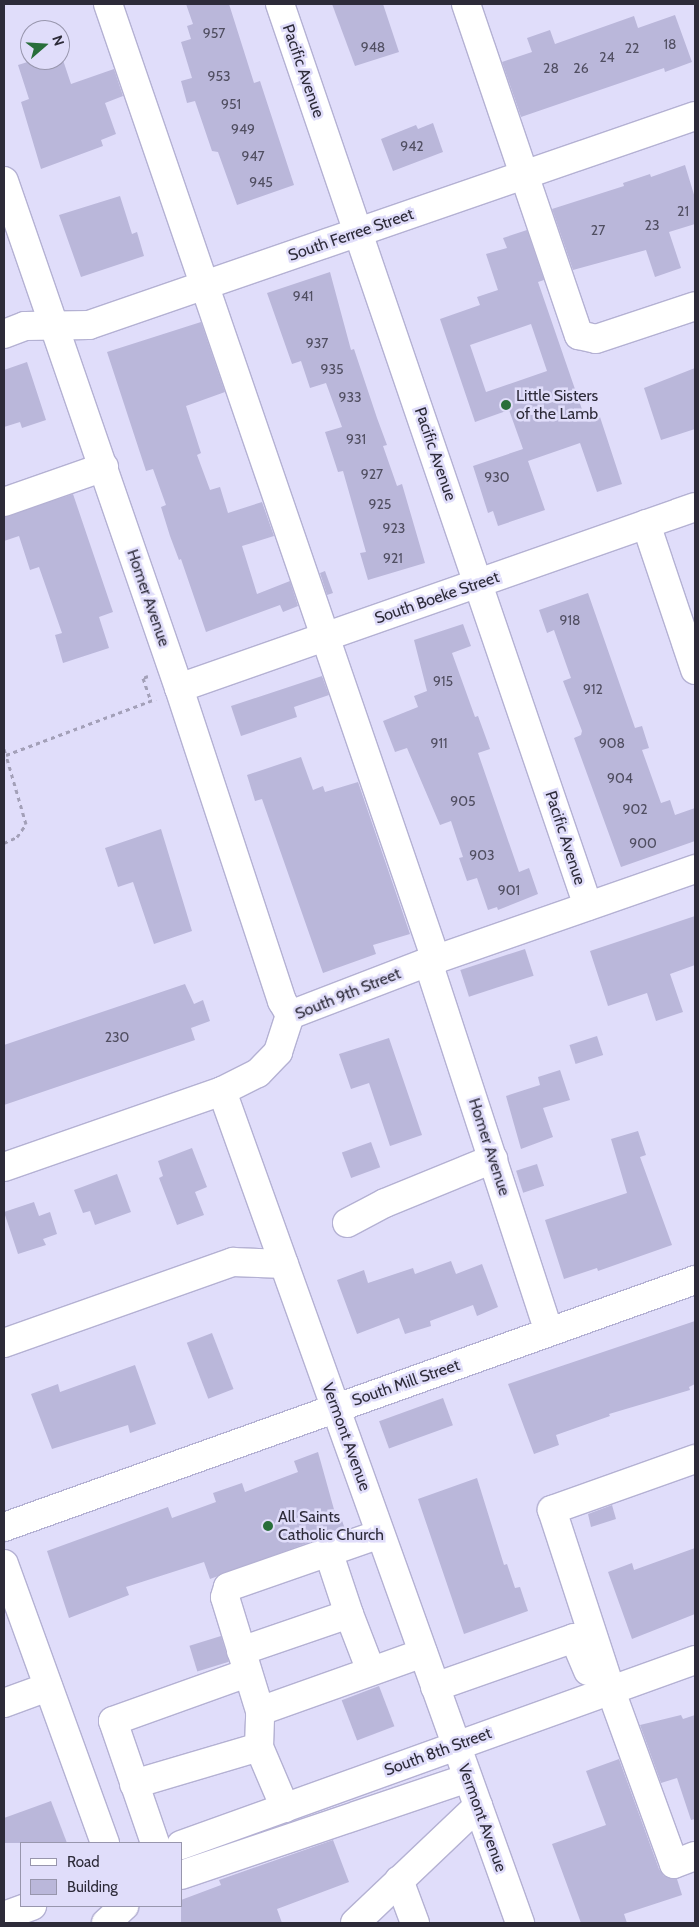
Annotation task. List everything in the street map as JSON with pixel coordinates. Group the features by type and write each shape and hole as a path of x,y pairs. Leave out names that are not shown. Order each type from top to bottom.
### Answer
{"street":[{"name":"Homer Avenue","path":"108,4 207,284 326,637 432,961 493,1160 549,1332"},
{"name":"Pacific Avenue","path":"280,4 588,906"},
{"path":"466,4 521,160 523,176 579,335 596,340 695,306"},
{"name":"South Ferree Street","path":"4,334 25,326 89,325 695,116"},
{"name":"Homer Avenue","path":"4,181 104,467 169,693 282,1001 290,1015"},
{"path":"4,502 104,467"},
{"name":"South Boeke Street","path":"169,693 695,507"},
{"path":"646,524 695,670"},
{"name":"South 9th Street","path":"4,1167 222,1091 258,1073 278,1052 290,1015 432,961 695,869"},
{"name":"Vermont Avenue","path":"222,1091 520,1923"},
{"path":"347,1223 385,1203 493,1160"},
{"path":"4,1343 233,1262 284,1264"},
{"name":"South Mill Street","path":"4,1527 695,1280"},
{"path":"695,1459 552,1510 605,1693 674,1864 695,1856"},
{"path":"285,1808 259,1747 260,1711 225,1597 228,1587 380,1534"},
{"path":"328,1551 371,1671"},
{"path":"4,1564 105,1842"},
{"path":"155,1842 112,1721 349,1614"},
{"path":"435,1687 574,1638 605,1693"},
{"path":"260,1711 423,1653"},
{"name":"South 8th Street","path":"182,1845 695,1660"},
{"path":"4,1703 48,1687"},
{"path":"134,1784 259,1747"},
{"path":"182,1875 467,1778"},
{"path":"355,1923 478,1806"},
{"path":"399,1880 415,1923"},
{"path":"4,1916 29,1907"},
{"path":"106,1923 123,1907"}],"path":[{"path":"151,701 143,678 152,675"},
{"path":"6,755 169,693"},
{"path":"4,749 26,824 17,837 4,843"}],"building":[{"path":"186,4 229,4 254,83 260,81 294,185 237,205 218,152 212,151 195,101 187,103 181,81 192,78 181,42 191,39 187,26 193,24"},
{"path":"332,4 383,4 399,52 355,66"},
{"path":"675,15 692,62 665,72 664,68 521,117 502,62 532,52 527,38 550,30 555,44 634,16 638,28"},
{"path":"20,64 20,70 66,70 71,84 114,69 123,96 105,103 116,134 101,140 103,146 41,169 21,102 29,99 18,65"},
{"path":"433,123 443,152 393,171 381,139 416,125 418,129"},
{"path":"685,165 695,198 695,224 669,232 681,268 655,277 646,250 573,270 552,209 624,186 623,183 650,174 651,177"},
{"path":"120,196 132,234 137,232 144,256 81,277 59,215"},
{"name":"Little Sisters of the Lamb","path":"527,230 544,280 538,282 586,421 600,417 622,484 597,492 580,443 528,461 545,510 498,526 493,511 488,513 473,466 523,449 509,410 475,422 440,319 480,305 477,297 498,290 486,254 507,248 503,238","holes":["531,324 547,371 486,392 470,345"]},
{"path":"330,272 351,350 354,349 387,445 383,446 397,486 402,484 425,563 368,580 360,553 366,552 343,471 338,472 325,432 342,427 326,383 310,388 301,361 292,364 267,293"},
{"path":"201,322 225,392 186,406 201,453 197,455 210,490 220,487 228,513 262,502 274,536 242,546 257,594 290,581 298,606 283,612 280,605 206,632 181,559 179,560 170,536 161,507 166,505 153,469 146,471 107,352"},
{"path":"27,362 46,420 22,428 20,422 4,427 4,370"},
{"path":"695,368 695,429 661,440 644,388"},
{"path":"73,494 113,612 99,617 109,648 63,663 55,635 62,633 39,567 30,570 19,536 4,541 4,517"},
{"path":"325,571 333,593 327,595 320,573"},
{"path":"588,593 635,728 642,726 649,748 642,750 661,803 670,800 675,815 695,808 695,841 621,867 574,738 581,735 582,731 563,681 571,678 554,630 547,633 539,610"},
{"path":"463,624 471,646 452,653 475,717 478,716 490,749 478,753 519,872 529,868 538,894 498,910 497,907 488,910 477,878 467,881 459,858 463,857 451,821 440,825 407,748 395,752 383,721 418,707 414,696 427,691 414,640"},
{"path":"322,676 329,695 294,707 297,717 241,736 231,706"},
{"path":"301,757 313,790 323,786 325,792 358,782 410,934 373,945 376,954 323,973 262,799 255,801 247,775"},
{"path":"161,829 192,931 154,944 133,882 118,887 105,848"},
{"path":"695,916 695,965 670,974 683,1012 656,1021 647,993 608,1006 590,951"},
{"path":"525,949 534,976 469,997 460,970"},
{"path":"185,984 194,1004 203,1000 210,1021 191,1028 195,1040 4,1105 4,1045"},
{"path":"597,1036 603,1055 576,1064 569,1045"},
{"path":"389,1038 422,1135 390,1146 369,1083 351,1089 339,1054"},
{"path":"560,1070 570,1100 543,1108 553,1137 521,1149 506,1096 540,1085 538,1077"},
{"path":"638,1131 646,1155 640,1157 672,1245 598,1271 597,1268 564,1279 545,1220 627,1193 611,1139"},
{"path":"371,1142 380,1167 351,1178 342,1153"},
{"path":"192,1148 207,1187 195,1192 204,1215 177,1225 159,1178 163,1176 158,1161"},
{"path":"537,1164 544,1186 523,1193 516,1171"},
{"path":"117,1174 131,1212 95,1225 90,1211 83,1213 74,1190"},
{"path":"34,1202 39,1216 50,1212 57,1234 43,1239 46,1245 18,1254 4,1212"},
{"path":"451,1261 456,1274 482,1264 498,1307 477,1316 473,1305 430,1321 431,1326 405,1334 399,1318 357,1334 337,1280 364,1270 368,1283 413,1268 415,1274"},
{"path":"695,1321 695,1384 689,1387 690,1390 609,1414 610,1416 556,1435 559,1445 534,1454 508,1384"},
{"path":"212,1333 234,1389 208,1399 187,1343"},
{"path":"135,1365 156,1424 130,1433 128,1425 52,1449 31,1394 58,1384 60,1392"},
{"path":"443,1398 453,1425 389,1449 379,1421"},
{"path":"318,1452 335,1513 339,1512 345,1529 210,1579 204,1562 126,1587 129,1595 69,1618 47,1551 168,1507 172,1518 216,1502 213,1493 242,1483 245,1492 298,1472 294,1461"},
{"path":"477,1478 504,1565 507,1564 515,1588 520,1587 528,1611 464,1634 418,1499"},
{"path":"612,1505 616,1519 591,1527 588,1514"},
{"path":"695,1548 695,1614 632,1639 608,1572 632,1563 634,1570"},
{"path":"221,1636 229,1662 197,1671 189,1646"},
{"path":"379,1686 394,1726 357,1740 342,1700"},
{"path":"681,1715 683,1719 695,1715 695,1819 691,1820 677,1778 661,1783 640,1725"},
{"path":"619,1759 659,1869 664,1876 677,1879 682,1895 624,1914 627,1923 581,1923 552,1844 606,1825 586,1771"},
{"path":"51,1801 67,1842 4,1843 4,1818"},
{"path":"333,1840 349,1882 277,1909 282,1923 181,1923 182,1900 221,1885 219,1880"}],"place":[{"name":"Little Sisters of the Lamb","path":"506,405"},
{"name":"All Saints Catholic Church","path":"268,1526"}]}
